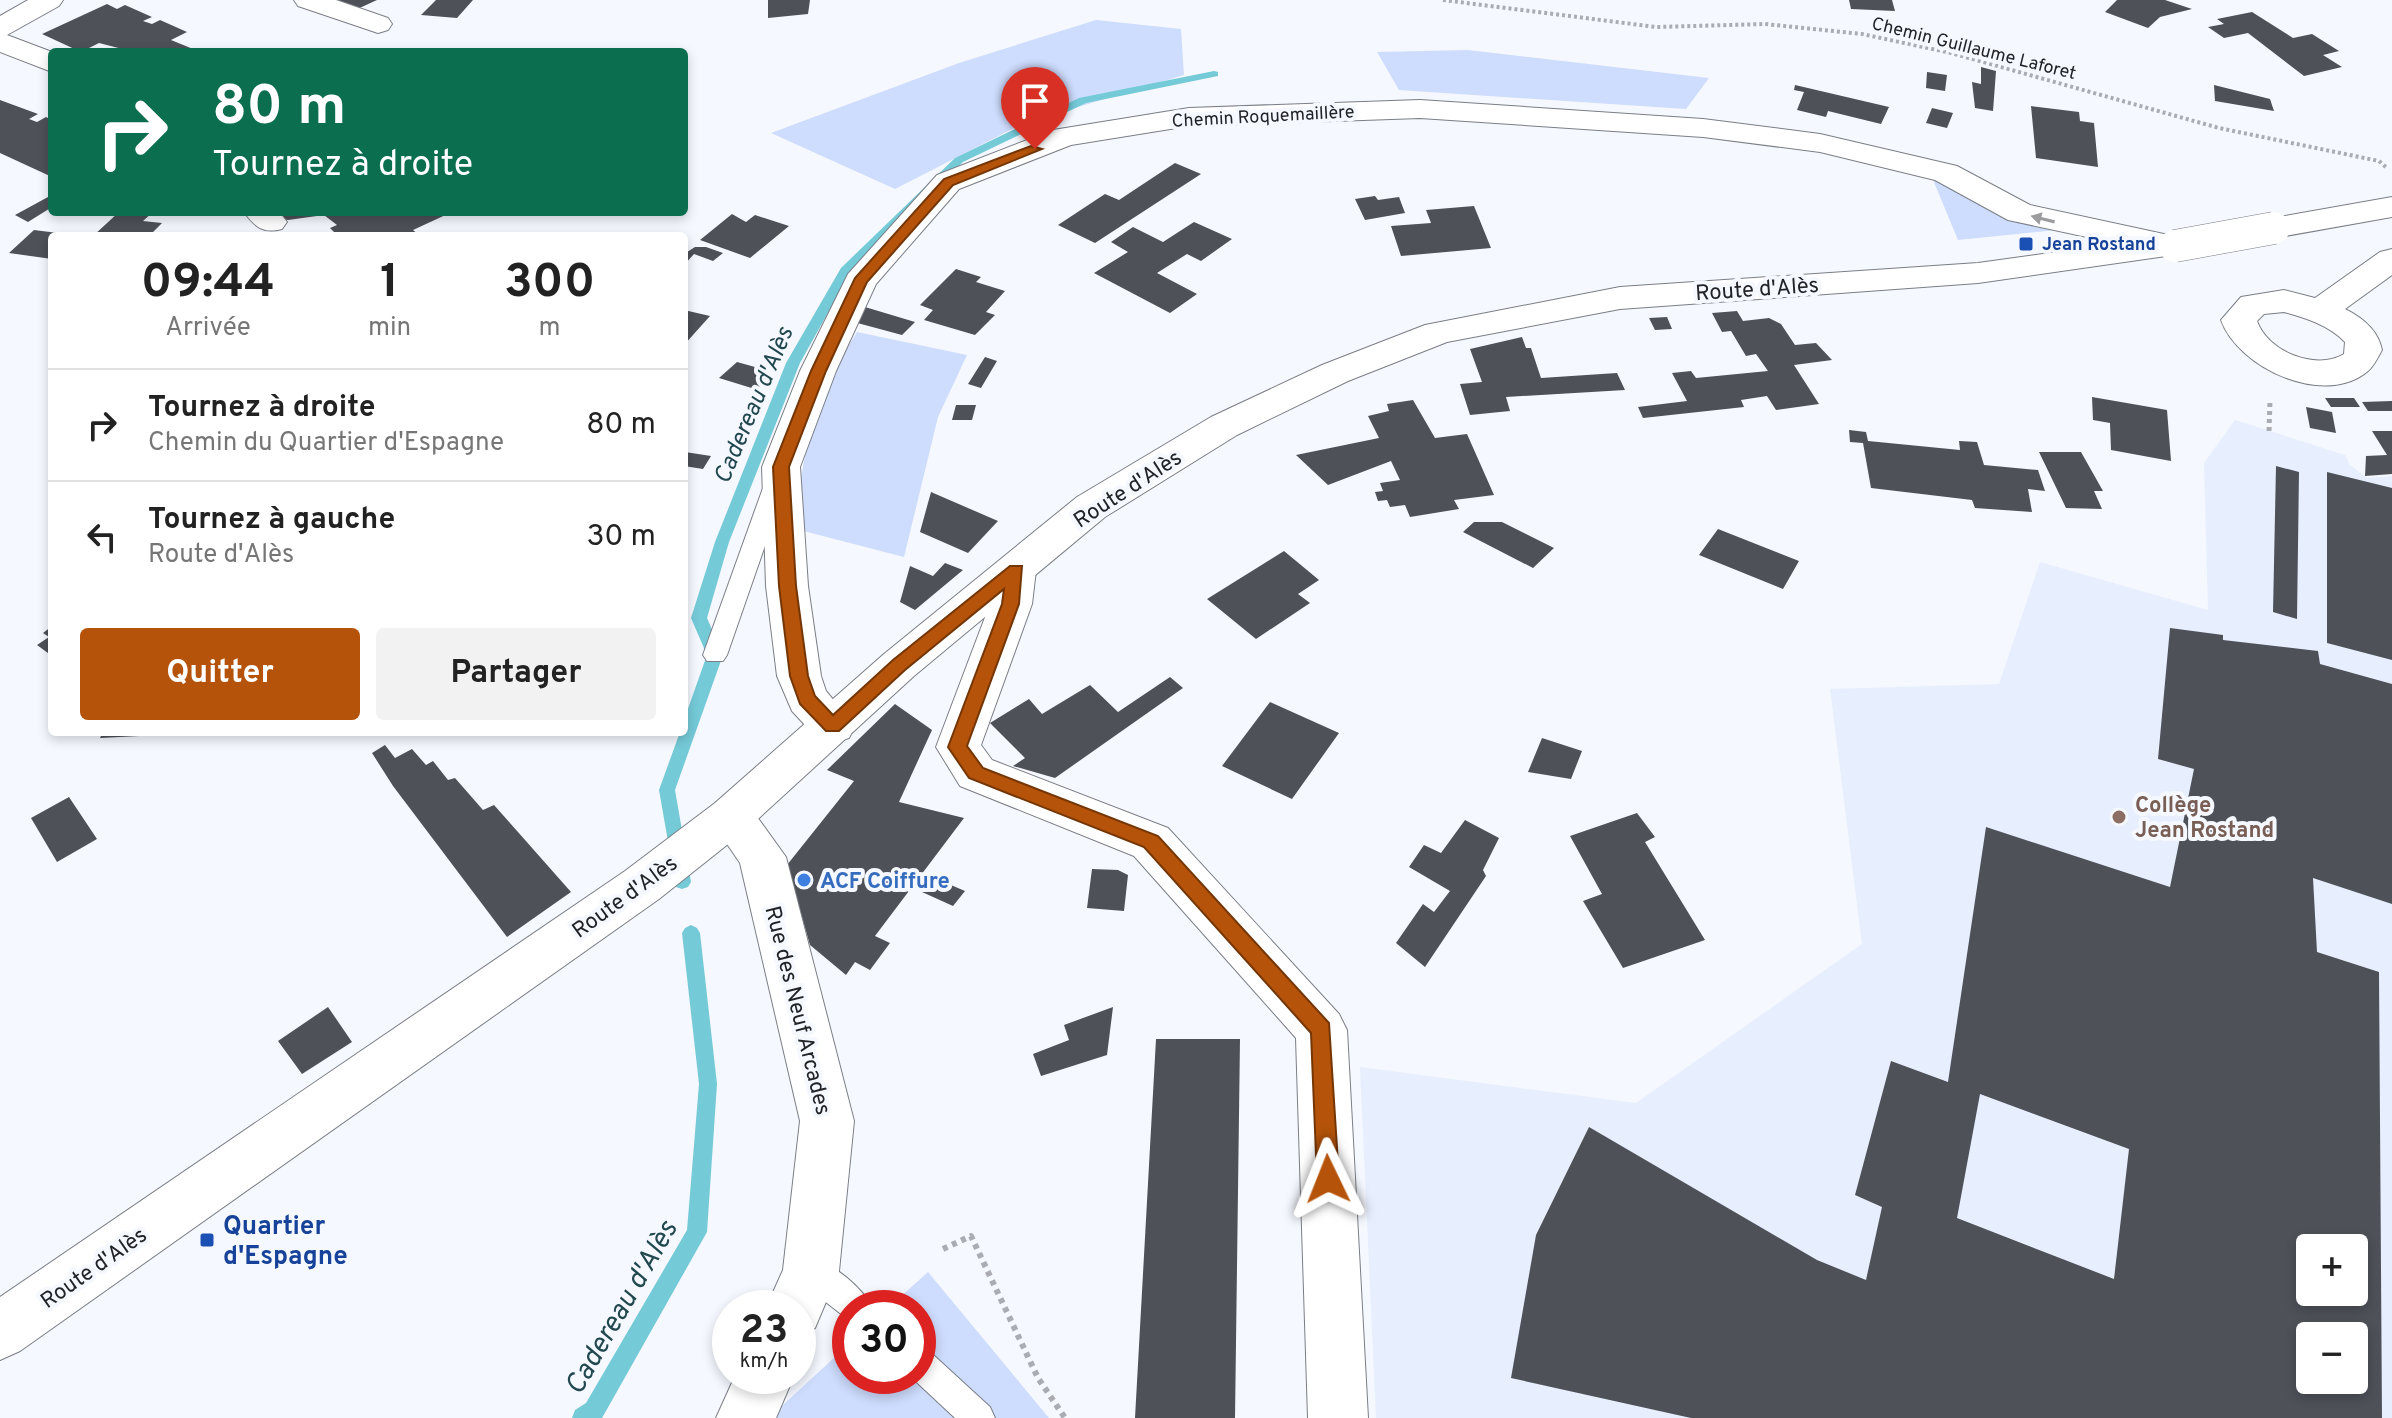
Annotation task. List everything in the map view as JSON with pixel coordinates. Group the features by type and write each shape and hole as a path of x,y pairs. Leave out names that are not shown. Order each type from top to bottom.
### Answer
{"street":[{"path":"0,28 49,0"},
{"path":"308,0 378,24"},
{"path":"0,42 48,61"},
{"name":"Chemin Roquemaillère","path":"833,726 807,699 799,676 787,586 781,467 818,371 860,281 948,182 1064,137 1189,117 1420,109 1703,128 1820,143 1946,173 2020,213 2175,246"},
{"name":"Route d'Alès","path":"0,1331 594,919 731,816 899,665 1091,507 1224,426 1335,373 1438,333 1620,298 1978,273 2175,246 2392,207"},
{"path":"2321,310 2392,259"},
{"path":"2357,334 2362,355 2357,363 2346,369 2313,371 2275,360 2254,346 2240,330 2239,320 2244,311 2253,305 2284,301 2321,310 2357,334 2392,343"},
{"path":"1016,570 1011,604 958,747 976,773 1151,842 1321,1030 1338,1418"},
{"name":"Rue des Neuf Arcades","path":"731,816 762,857 827,1121 803,1290"},
{"path":"746,1418 757,1394"}],"lane":[{"path":"715,655 781,467"},
{"path":"936,1379 979,1418"}],"path":[{"name":"Chemin Guillaume Laforet","path":"1443,0 1656,27 1765,24 1862,34 1951,53 2219,128 2379,161 2392,173"},
{"path":"943,1249 971,1236 1038,1378 1065,1418"}],"shaded area":[{"path":"1096,20 1181,29 1184,75 1022,124 895,189 771,133 959,63"},
{"path":"1468,50 1709,78 1686,109 1399,90 1377,52"},
{"path":"1931,175 1944,178 2023,224 2065,229 1958,240"},
{"path":"857,332 967,355 938,417 904,557 792,528 815,400"},
{"name":"Collège Jean Rostand","path":"2235,420 2345,455 2350,465 2367,478 2392,476 2392,1418 1376,1418 1360,1067 1636,1103 1862,944 1830,689 1999,684 2040,562 2208,610 2204,463"},
{"path":"928,1272 1049,1418 769,1418 795,1394 816,1394 816,1374 832,1360 832,1394 936,1394 936,1290 908,1290"}],"building":[{"path":"325,0 377,0 353,11"},
{"path":"436,0 473,0 457,18 421,15"},
{"path":"768,0 810,0 808,14 768,18"},
{"path":"1849,0 1892,0 1895,11 1851,9"},
{"path":"2117,0 2165,0 2192,9 2160,17 2148,28 2105,12"},
{"path":"107,4 117,9 125,5 152,17 143,21 152,24 160,20 187,32 171,40 191,48 118,48 99,43 89,48 72,48 42,34"},
{"path":"2252,12 2293,38 2312,34 2339,51 2323,55 2342,67 2304,76 2248,33 2224,38 2208,27 2224,24 2217,19"},
{"path":"1981,67 1996,71 1993,111 1975,108 1972,82 1981,84"},
{"path":"1927,72 1947,75 1945,91 1926,88"},
{"path":"1795,85 1889,107 1881,124 1828,111 1826,117 1797,110 1804,92 1794,90"},
{"path":"2214,85 2270,99 2274,111 2215,101"},
{"path":"0,100 38,114 29,119 37,122 48,118 48,175 0,153"},
{"path":"2031,106 2079,112 2080,121 2094,123 2098,167 2036,158"},
{"path":"1932,108 1953,113 1947,128 1926,123"},
{"path":"1175,163 1201,174 1095,243 1058,225 1105,194 1119,200"},
{"path":"1375,196 1378,200 1399,197 1405,213 1365,220 1355,199"},
{"path":"48,197 48,210 28,222 15,215"},
{"path":"1474,206 1491,248 1401,256 1391,226 1431,223 1426,210"},
{"path":"732,214 746,222 755,215 789,226 750,258 700,240"},
{"path":"115,216 149,216 143,221 162,223 153,232 97,232"},
{"path":"277,216 317,216 288,220"},
{"path":"325,216 443,216 413,230 415,232 334,232 330,228 337,225"},
{"path":"1194,222 1232,239 1201,261 1187,254 1157,273 1197,294 1170,313 1094,273 1128,252 1111,242 1133,227 1163,242"},
{"path":"34,230 50,232 48,258 9,253"},
{"path":"695,247 706,247 723,253 713,261 694,254 688,261 688,251"},
{"path":"956,269 981,277 976,282 1005,291 986,312 995,315 975,335 924,320 933,310 920,305"},
{"path":"865,307 915,322 902,335 850,321"},
{"path":"688,311 710,316 688,341"},
{"path":"1737,311 1743,321 1769,318 1781,324 1795,345 1816,343 1832,360 1794,365 1819,404 1776,410 1767,396 1741,400 1744,407 1643,418 1638,407 1687,401 1672,373 1691,371 1696,378 1768,371 1756,354 1746,356 1731,331 1722,332 1712,313"},
{"path":"1667,317 1672,329 1655,330 1649,318"},
{"path":"1522,337 1526,348 1531,348 1541,378 1617,373 1625,390 1506,397 1510,411 1470,415 1460,384 1482,382 1470,349"},
{"path":"985,357 997,361 981,388 968,384"},
{"path":"737,362 766,370 758,390 719,378"},
{"path":"2092,397 2167,410 2171,461 2111,450 2110,423 2093,420"},
{"path":"2325,398 2354,398 2360,407 2331,407"},
{"path":"1413,400 1435,438 1467,434 1494,495 1454,500 1459,509 1410,517 1405,505 1390,507 1387,500 1378,501 1375,492 1383,491 1380,483 1400,480 1391,461 1328,485 1296,455 1379,438 1368,416 1389,411 1387,404"},
{"path":"2392,401 2392,411 2368,411 2362,402"},
{"path":"956,405 976,405 972,420 952,420"},
{"path":"2306,407 2332,412 2336,433 2310,428"},
{"path":"1849,430 1866,432 1868,441 1960,450 1959,441 1977,442 1984,465 2038,470 2045,491 2028,489 2032,512 1975,508 1972,500 1871,488 1863,443 1850,442"},
{"path":"2372,431 2392,431 2392,474 2365,476 2366,456 2387,455"},
{"path":"688,452 711,456 703,469 688,467"},
{"path":"2039,452 2081,452 2103,491 2094,491 2102,509 2066,508"},
{"path":"2276,466 2299,472 2297,619 2273,612"},
{"path":"2327,472 2392,488 2392,660 2327,643"},
{"path":"931,492 998,521 968,553 920,532"},
{"path":"1474,522 1502,522 1554,548 1533,568 1463,532"},
{"path":"1718,529 1799,561 1783,589 1699,555"},
{"path":"1284,551 1319,580 1298,594 1310,603 1256,639 1207,599"},
{"path":"945,563 963,570 915,610 900,602 910,566 933,576"},
{"path":"2170,628 2223,635 2223,640 2318,651 2320,664 2392,684 2392,904 2313,878 2317,952 2379,972 2382,1418 1691,1418 1511,1378 1536,1235 1589,1127 1817,1260 1866,1280 1882,1207 1855,1195 1891,1061 1948,1082 1986,827 2170,887 2194,769 2158,759","holes":["1980,1094 2129,1149 2114,1279 1957,1218"]},
{"path":"48,638 48,653 37,645"},
{"path":"1170,677 1183,688 1055,778 1013,766 1025,758 990,723 1029,699 1042,714 1090,685 1118,712"},
{"path":"1270,702 1339,733 1292,799 1222,766"},
{"path":"895,704 932,730 899,802 964,818 875,936 890,943 870,970 855,962 846,975 810,945 787,865 854,781 827,770"},
{"path":"1542,738 1582,751 1571,779 1528,772"},
{"path":"385,745 395,758 412,749 426,765 433,761 448,780 455,778 483,810 494,805 571,892 507,937 393,786 372,753"},
{"path":"69,797 97,839 57,862 31,818"},
{"path":"1637,813 1655,837 1645,842 1705,940 1623,968 1583,901 1602,894 1570,836"},
{"path":"1465,820 1499,838 1483,870 1486,876 1425,967 1396,943 1423,904 1434,912 1450,891 1409,867 1424,845 1441,853"},
{"path":"1092,869 1118,870 1128,875 1124,911 1087,908"},
{"path":"932,877 965,891 953,906 922,892"},
{"path":"328,1007 352,1042 302,1074 278,1041"},
{"path":"1113,1007 1107,1055 1041,1076 1033,1054 1069,1040 1064,1025"},
{"path":"1156,1039 1240,1039 1235,1418 1135,1418"}],"waterway":[{"name":"Cadereau d'Alès","path":"688,731 715,655 699,618 722,542 793,363 845,271 959,160 1083,100 1214,74"},
{"name":"Cadereau d'Alès","path":"682,882 667,790 686,736"},
{"name":"Cadereau d'Alès","path":"583,1418 594,1411 697,1232 708,1084 691,933"}],"place":[{"name":"Jean Rostand","path":"2026,244"},
{"name":"Collège Jean Rostand","path":"2119,817"},
{"name":"ACF Coiffure","path":"804,880"},
{"name":"Quartier d'Espagne","path":"207,1240"}],"route":[{"path":"1035,149 948,182 860,281 818,371 781,467 787,586 799,676 807,699 833,726 899,665 1016,570 1011,604 958,747 976,773 1151,842 1321,1030 1328,1179"}]}
